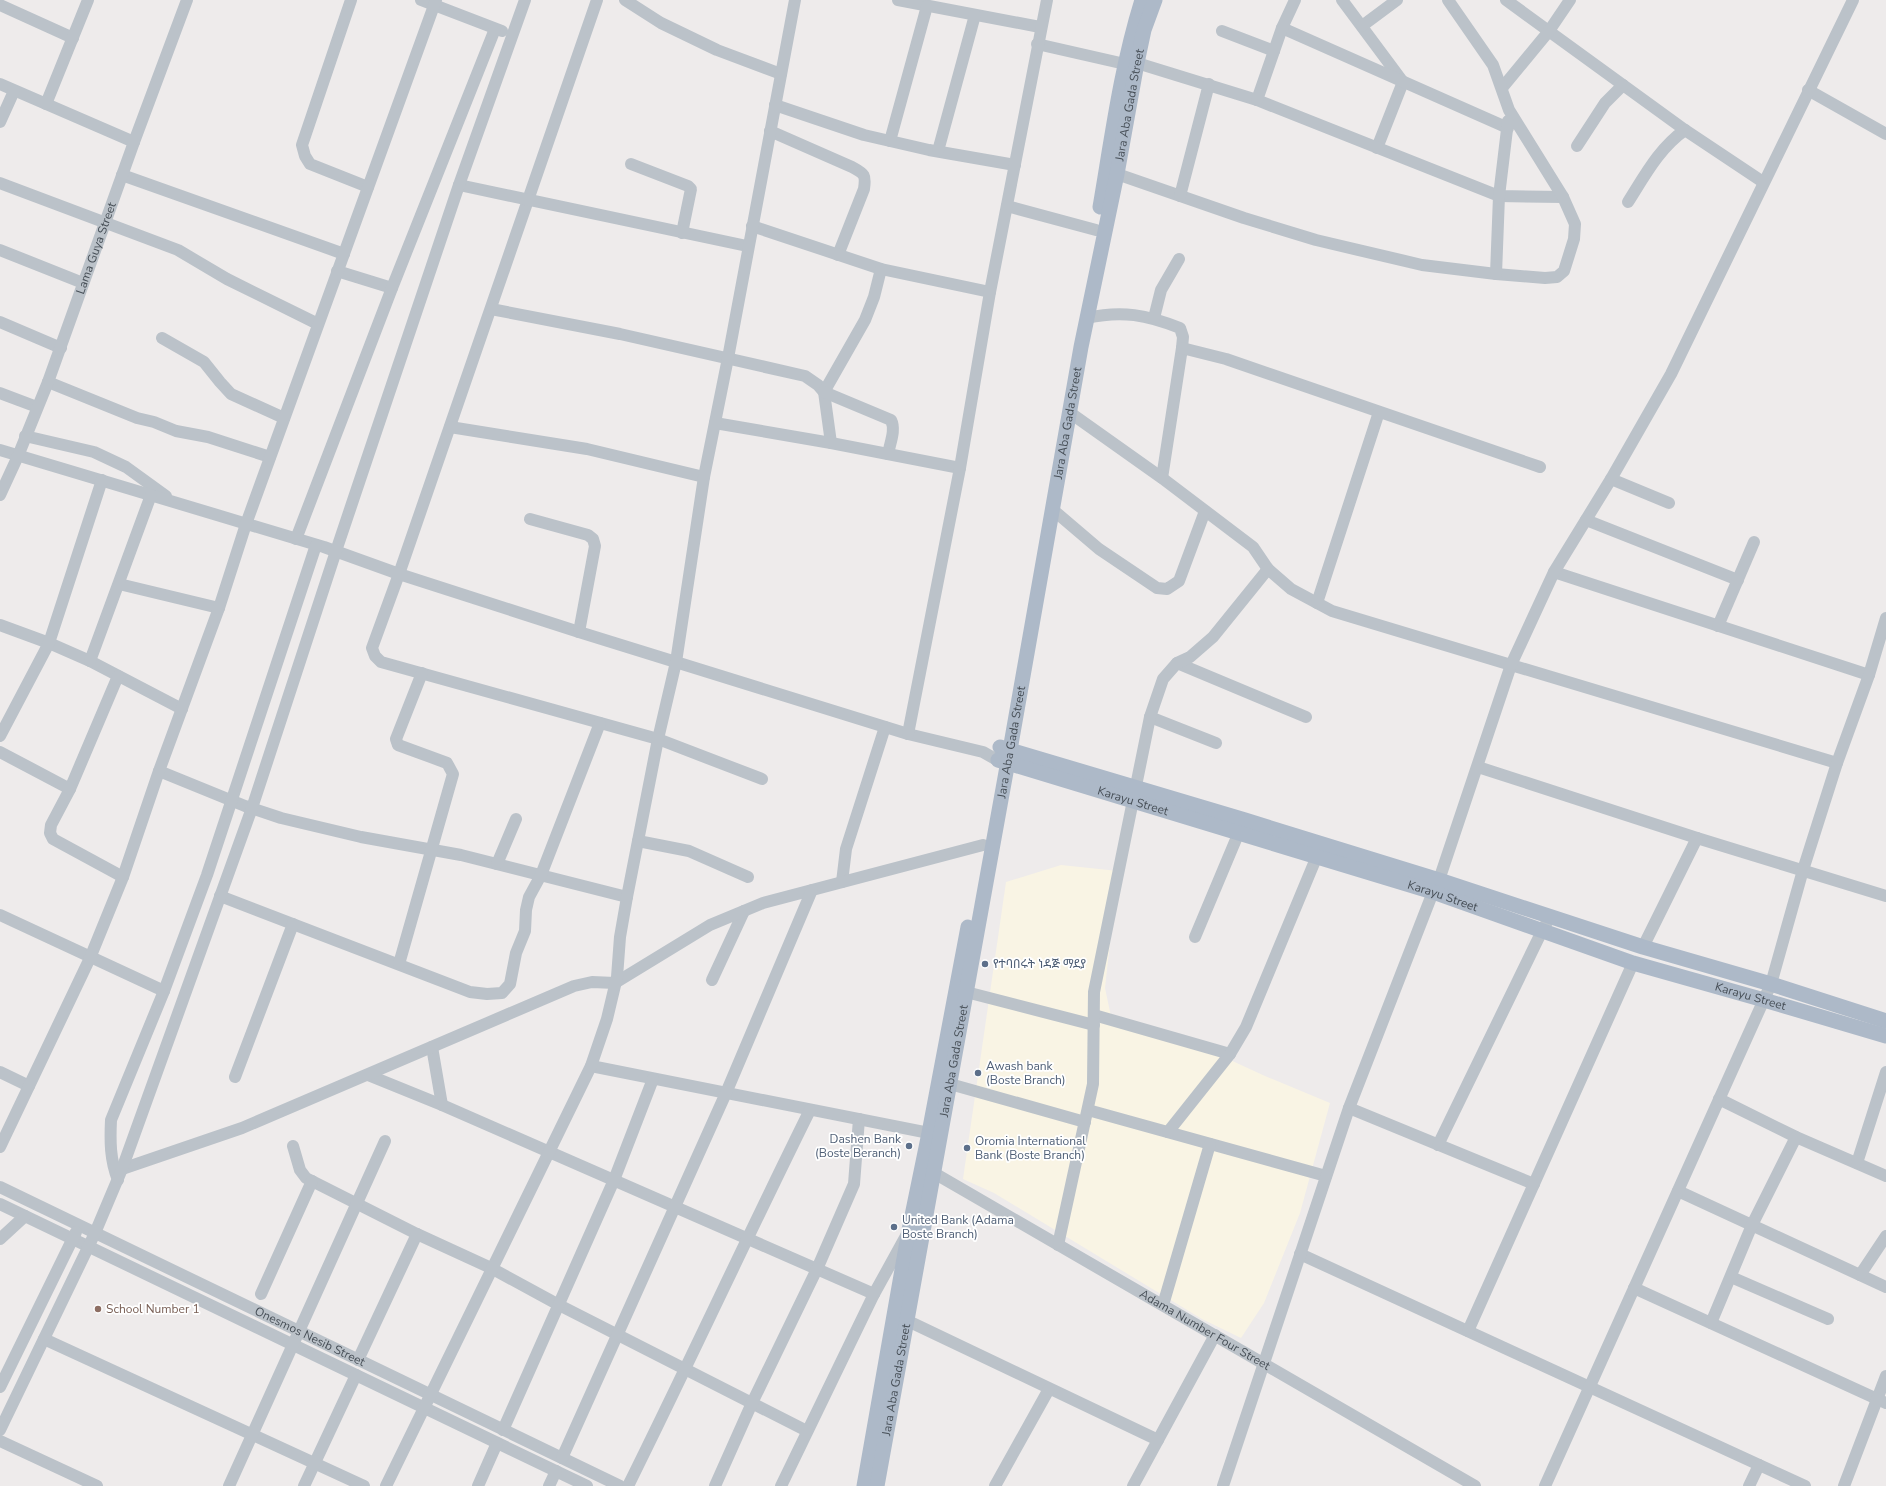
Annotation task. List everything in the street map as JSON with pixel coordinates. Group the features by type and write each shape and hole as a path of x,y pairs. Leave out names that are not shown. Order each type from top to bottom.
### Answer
{"main road":[{"name":"Jara Aba Gada Street","path":"864,1486 909,1230 930,1133 983,845 1004,755 1052,509 1087,318 1117,174 1131,63 1131,32 1142,0"},
{"name":"Jara Aba Gada Street","path":"877,1486 950,1084 1004,755 1096,230 1131,63 1155,0"},
{"name":"Karayu Street","path":"1004,755 1436,886 1542,931 1633,963 1886,1036"},
{"name":"Karayu Street","path":"1242,826 1317,856 1550,917 1643,947 1771,984 1886,1021"}],"street":[{"path":"46,104 88,0"},
{"name":"Lama Guya Street","path":"0,495 18,456 61,348 122,175 187,0"},
{"path":"351,0 302,145 305,156 310,164 368,187"},
{"path":"421,0 435,3 512,35"},
{"path":"0,1430 95,1233 120,1174 252,808 336,551 459,185 525,0"},
{"path":"597,0 399,574 372,648 375,656 381,662 658,739 762,779"},
{"path":"625,0 661,22 717,50 781,74"},
{"path":"386,1486 429,1394 591,1066 607,1019 616,980 620,937 627,897 658,739 676,662 704,477 728,358 747,246 795,0"},
{"path":"898,0 1040,27"},
{"path":"908,734 960,468 990,292 1040,27 1047,0"},
{"path":"1257,100 1282,28 1295,0"},
{"path":"1342,0 1403,82"},
{"path":"1362,26 1397,0"},
{"path":"1117,174 1244,218 1316,240 1422,265 1496,274 1544,278 1557,277 1564,271 1574,239 1576,224 1564,197 1509,110 1493,65 1448,0"},
{"path":"1506,0 1684,130 1763,182"},
{"path":"1502,88 1549,31 1570,0"},
{"path":"1223,1486 1349,1108 1436,886 1478,767 1511,665 1554,572 1611,479 1671,374 1763,182 1853,0"},
{"path":"0,1147 90,958 123,877 159,771 219,608 246,524 435,3"},
{"path":"0,5 72,38"},
{"path":"890,141 927,6"},
{"path":"938,151 975,15"},
{"path":"1282,28 1508,128"},
{"path":"296,539 392,288 496,29"},
{"path":"1222,31 1274,51"},
{"path":"1037,44 1131,63 1209,84 1257,100 1499,196 1564,197"},
{"path":"1377,148 1403,82"},
{"path":"0,84 134,142"},
{"path":"1180,196 1209,84"},
{"path":"1577,146 1605,103 1623,85"},
{"path":"1808,90 1886,134"},
{"path":"0,122 14,91"},
{"path":"775,105 864,135 938,151 1015,165"},
{"path":"1496,274 1499,196 1509,110"},
{"path":"1628,202 1655,160 1673,138 1684,130"},
{"path":"770,131 862,172 865,178 864,189 838,255"},
{"path":"631,164 688,186 691,189 682,233"},
{"path":"122,175 344,254"},
{"path":"0,183 178,250 227,279 318,324"},
{"path":"459,185 528,201 747,246"},
{"path":"1007,206 1096,230"},
{"path":"752,226 881,269 990,292"},
{"path":"0,250 83,283"},
{"path":"1154,318 1162,290 1179,259"},
{"path":"831,442 824,392 864,320 874,297 881,269"},
{"path":"337,271 392,288"},
{"path":"490,309 620,334 806,376 818,385 824,392 891,420 893,430 888,454"},
{"path":"1087,318 1106,314 1132,314 1154,318 1180,328 1182,348 1162,478"},
{"path":"0,322 61,348"},
{"path":"162,338 204,362 231,394 284,418"},
{"path":"1182,348 1226,359 1540,467"},
{"path":"48,382 137,418 154,422 176,431 208,437 270,457"},
{"path":"0,393 37,407"},
{"path":"1069,412 1162,478 1253,547 1268,569 1291,589 1332,611 1836,763"},
{"path":"1317,603 1379,412"},
{"path":"715,423 831,442 960,468"},
{"path":"450,427 587,449 704,477"},
{"path":"26,436 94,452 126,467 176,502"},
{"path":"0,450 336,551 399,574 579,632 908,734 982,752 1004,755"},
{"path":"1611,479 1669,503"},
{"path":"0,736 49,642 102,480"},
{"path":"90,661 151,495"},
{"path":"1052,509 1099,549 1157,588 1167,589 1179,581 1205,511"},
{"path":"530,519 588,536 593,539 594,546 579,632"},
{"path":"1586,520 1738,580"},
{"path":"1718,626 1754,542"},
{"path":"120,1174 111,1158 111,1120 164,991 232,801 316,545"},
{"path":"1058,1245 1093,1084 1094,992 1150,717 1163,679 1177,663 1190,657 1213,637 1268,569"},
{"path":"1554,572 1869,675"},
{"path":"119,584 219,608"},
{"path":"1545,1486 1771,984 1803,870 1836,763 1869,675 1886,618"},
{"path":"0,625 49,642 90,661 182,709"},
{"path":"1177,663 1306,717"},
{"path":"399,964 453,774 447,763 398,745 396,739 422,673"},
{"path":"118,676 70,789 51,825 50,833 53,839 123,877"},
{"path":"1150,717 1216,743"},
{"path":"220,896 470,992 487,994 502,993 510,984 516,953 525,931 526,910 529,897 541,875 600,723"},
{"path":"842,882 846,849 885,727"},
{"path":"0,752 70,789"},
{"path":"1478,767 1697,838 1886,896"},
{"path":"159,771 232,801 281,818 362,837 497,864 627,897"},
{"path":"497,864 516,819"},
{"path":"1195,937 1242,826"},
{"path":"1643,947 1697,838"},
{"path":"638,841 689,851 748,877"},
{"path":"120,1174 242,1128 574,986 592,982 616,980 710,925 763,903 983,845"},
{"path":"1168,1132 1230,1054 1246,1027 1317,856"},
{"path":"562,1458 676,1207 812,890"},
{"path":"712,980 744,911"},
{"path":"0,915 164,991"},
{"path":"1438,1144 1550,917"},
{"path":"235,1077 293,924"},
{"path":"1468,1331 1633,963"},
{"path":"966,992 1094,1020 1230,1054"},
{"path":"432,1047 442,1105"},
{"path":"591,1066 930,1133"},
{"path":"0,1072 28,1086"},
{"path":"1857,1163 1886,1072"},
{"path":"368,1075 442,1105 874,1294"},
{"path":"503,1430 614,1180 653,1079"},
{"path":"950,1084 1085,1122"},
{"path":"1719,1099 1796,1137 1886,1176"},
{"path":"1349,1108 1534,1184"},
{"path":"628,1486 686,1370 746,1238 810,1110"},
{"path":"1088,1110 1326,1176"},
{"path":"715,1486 752,1403 817,1269 854,1184 859,1119"},
{"path":"1711,1323 1752,1226 1796,1137"},
{"path":"229,1486 385,1141"},
{"path":"1163,1305 1210,1144"},
{"path":"293,1146 300,1170 306,1178 418,1234 491,1268 559,1306 807,1431"},
{"name":"Adama Number Four Street","path":"934,1173 1475,1486"},
{"path":"261,1294 312,1181"},
{"name":"Onesmos Nesib Street","path":"0,1187 620,1486"},
{"path":"1678,1191 1886,1287"},
{"name":"Onesmos Nesib Street","path":"0,1204 587,1486"},
{"path":"0,1239 25,1216"},
{"path":"0,1387 79,1225"},
{"path":"782,1486 807,1431 874,1294 909,1230"},
{"path":"358,1360 418,1234"},
{"path":"1860,1275 1886,1236"},
{"path":"1300,1254 1805,1486"},
{"path":"1730,1277 1828,1319"},
{"path":"1634,1288 1881,1401"},
{"path":"908,1321 1158,1440"},
{"path":"1133,1486 1215,1335"},
{"path":"44,1339 364,1486"},
{"path":"304,1486 356,1375"},
{"path":"1844,1486 1881,1401 1886,1376"},
{"path":"995,1486 1049,1389"},
{"path":"0,1441 97,1486"},
{"path":"478,1486 497,1443"},
{"path":"1749,1486 1759,1465"},
{"path":"549,1486 556,1471"}],"shaded area":[{"path":"1061,865 1118,871 1105,988 1112,1021 1178,1036 1265,1076 1330,1103 1300,1213 1264,1303 1241,1338 1202,1319 994,1193 963,1179 1006,882"}],"place":[{"name":"የተባበሩት ነዳጅ ማደያ","path":"985,964"},
{"name":"Awash bank (Boste Branch)","path":"978,1073"},
{"name":"Dashen Bank (Boste Beranch)","path":"909,1146"},
{"name":"Oromia International Bank (Boste Branch)","path":"967,1148"},
{"name":"United Bank (Adama Boste Branch)","path":"894,1227"},
{"name":"School Number 1","path":"98,1309"}]}
